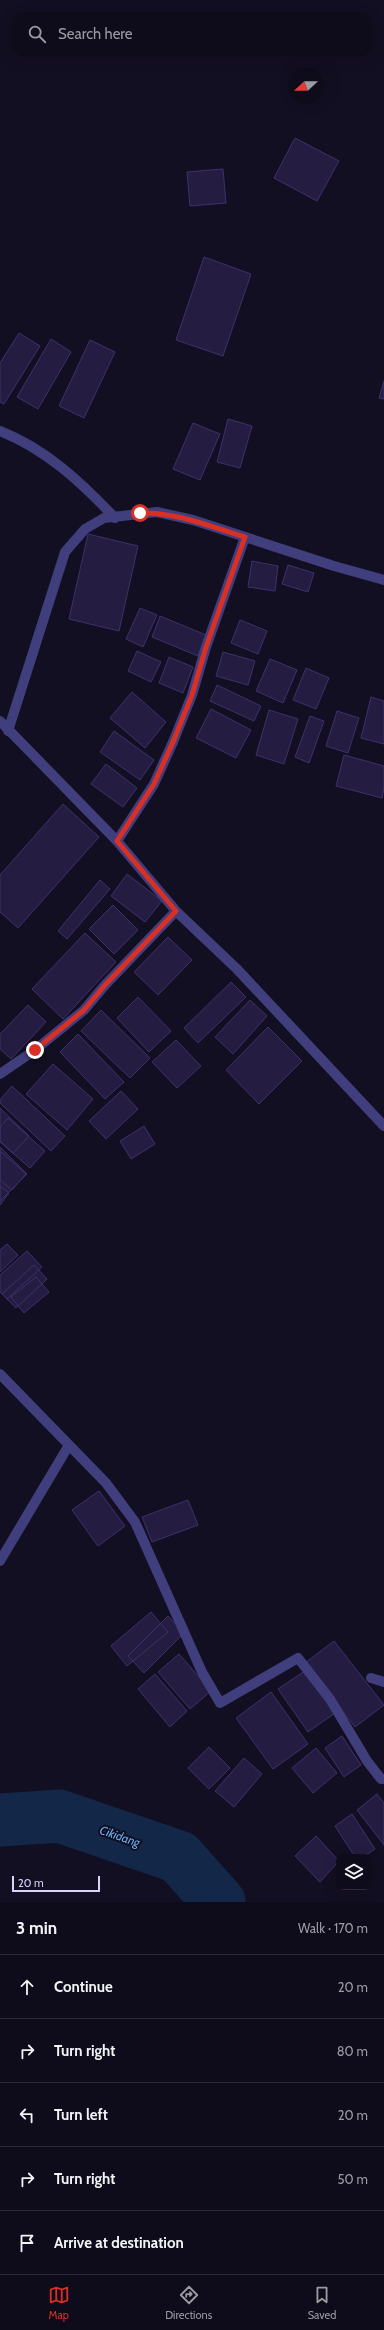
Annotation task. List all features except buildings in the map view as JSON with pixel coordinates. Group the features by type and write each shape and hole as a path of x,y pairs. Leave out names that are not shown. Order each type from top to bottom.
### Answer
{"street":[{"path":"0,431 48,457 84,485 116,518"},
{"path":"8,731 65,552 85,529 104,518 116,518 157,512 193,520 334,566 384,580"},
{"path":"117,841 154,784 173,742 192,695 206,647 245,537"},
{"path":"0,721 8,731 117,841 176,911 236,968 384,1126"},
{"path":"0,1074 35,1050 84,1010 105,985 176,911"},
{"path":"0,1374 119,1499 135,1522 202,1672 220,1703 298,1658 330,1699 367,1761 381,1780 384,1778"},
{"path":"0,1561 69,1445"},
{"path":"371,1678 384,1682"}],"waterway":[{"name":"Cikidang","path":"0,1820 59,1816 179,1857 219,1902"}],"route":[{"path":"35,1050 84,1010 105,985 176,911 117,841 154,784 173,742 192,695 206,647 245,537 193,520 157,512 140,513"}]}
